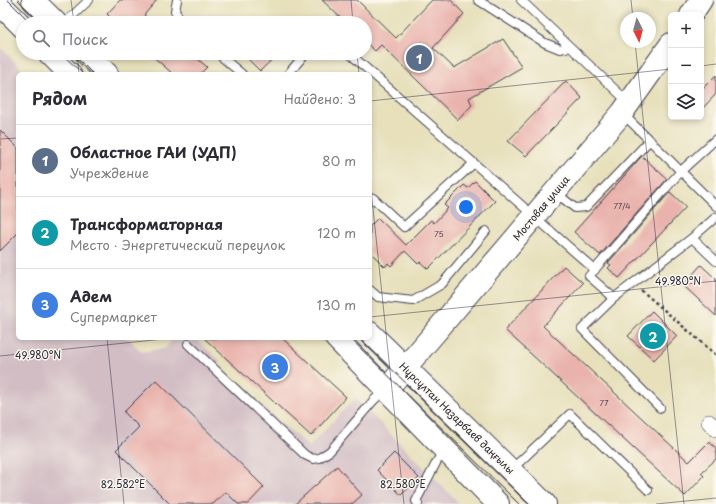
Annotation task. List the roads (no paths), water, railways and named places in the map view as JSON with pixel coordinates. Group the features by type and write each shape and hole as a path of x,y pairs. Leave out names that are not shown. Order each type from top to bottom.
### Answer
{"main road":[{"path":"32,0 49,16"},
{"path":"693,12 701,0"},
{"path":"0,4 16,20"},
{"name":"Мостовая улица","path":"387,389 625,107 668,48"},
{"path":"56,60 68,72"},
{"path":"93,60 105,72"},
{"name":"Нұрсұлтан Назарбаев даңғылы","path":"372,335 544,504"},
{"path":"338,340 498,504"}],"lane":[{"path":"72,16 89,0"},
{"path":"177,0 175,11 178,16"},
{"path":"478,0 545,43 560,49 570,46"},
{"path":"521,0 570,46 625,107 650,140 716,206"},
{"path":"225,60 240,72"},
{"path":"290,72 300,60"},
{"path":"357,60 371,72"},
{"path":"372,73 595,270"},
{"path":"614,298 590,276 681,171 716,139"},
{"path":"555,191 575,208 586,207 650,140"},
{"path":"372,199 373,198 404,227 474,163"},
{"path":"660,408 582,329 614,298 692,238 716,216"},
{"path":"372,292 378,297 413,301 442,284 486,231"},
{"path":"692,238 716,261"},
{"path":"188,344 305,455 314,459 319,458 330,451 374,400 387,389"},
{"path":"511,470 570,414 648,490"},
{"path":"418,504 416,501 444,450"}],"tram line":[{"path":"8,0 24,16"},
{"path":"18,0 34,16"},
{"path":"68,60 81,72"},
{"path":"79,60 91,72"},
{"path":"352,340 519,504"},
{"path":"362,340 529,504"}],"place":[{"name":"Областное ГАИ (УДП)","path":"419,58"},
{"name":"Трансформаторная","path":"653,336"},
{"name":"Адем","path":"275,367"}]}
